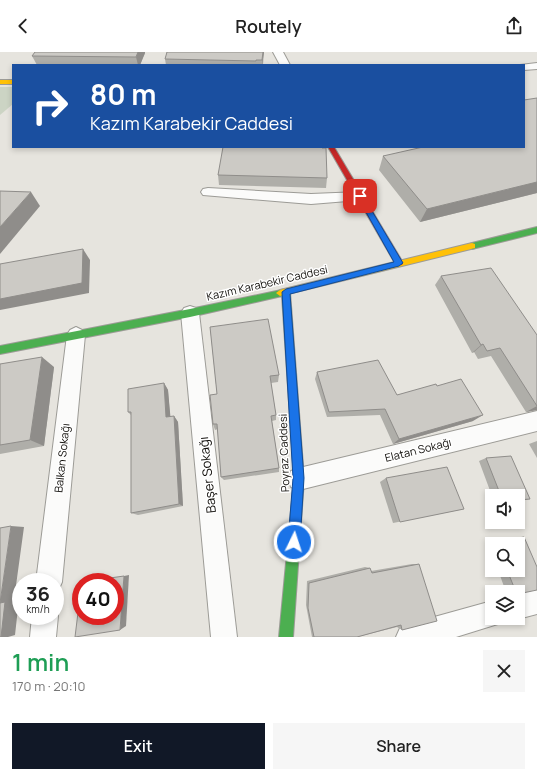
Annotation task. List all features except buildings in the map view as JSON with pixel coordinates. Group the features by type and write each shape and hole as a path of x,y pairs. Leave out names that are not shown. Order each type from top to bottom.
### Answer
{"main road":[{"path":"0,82 12,82"},
{"path":"332,148 399,263"},
{"name":"Kazım Karabekir Caddesi","path":"0,350 190,313 286,292 537,230"},
{"name":"Poyraz Caddesi","path":"286,292 299,478 286,637"}],"street":[{"path":"278,52 284,64"},
{"path":"525,67 537,66"},
{"path":"208,192 312,199 360,196"},
{"name":"Başer Sokağı","path":"190,313 224,637"},
{"name":"Balkan Sokağı","path":"50,573 76,335"},
{"name":"Elatan Sokağı","path":"299,478 537,421"},
{"path":"525,604 537,601"},
{"path":"409,637 485,616"},
{"path":"43,637 44,625"}],"green space":[{"path":"0,87 12,87 12,105 0,115"}],"traffic: fast":[{"path":"472,246 537,230"},
{"path":"286,292 299,479 286,637"},
{"path":"0,350 190,313 280,293"}],"traffic: slow":[{"path":"0,82 12,82"},
{"path":"280,293 472,246"}],"traffic: jam":[{"path":"332,148 399,263"}],"route":[{"path":"294,542 299,478 286,292 399,263 360,196"}]}
